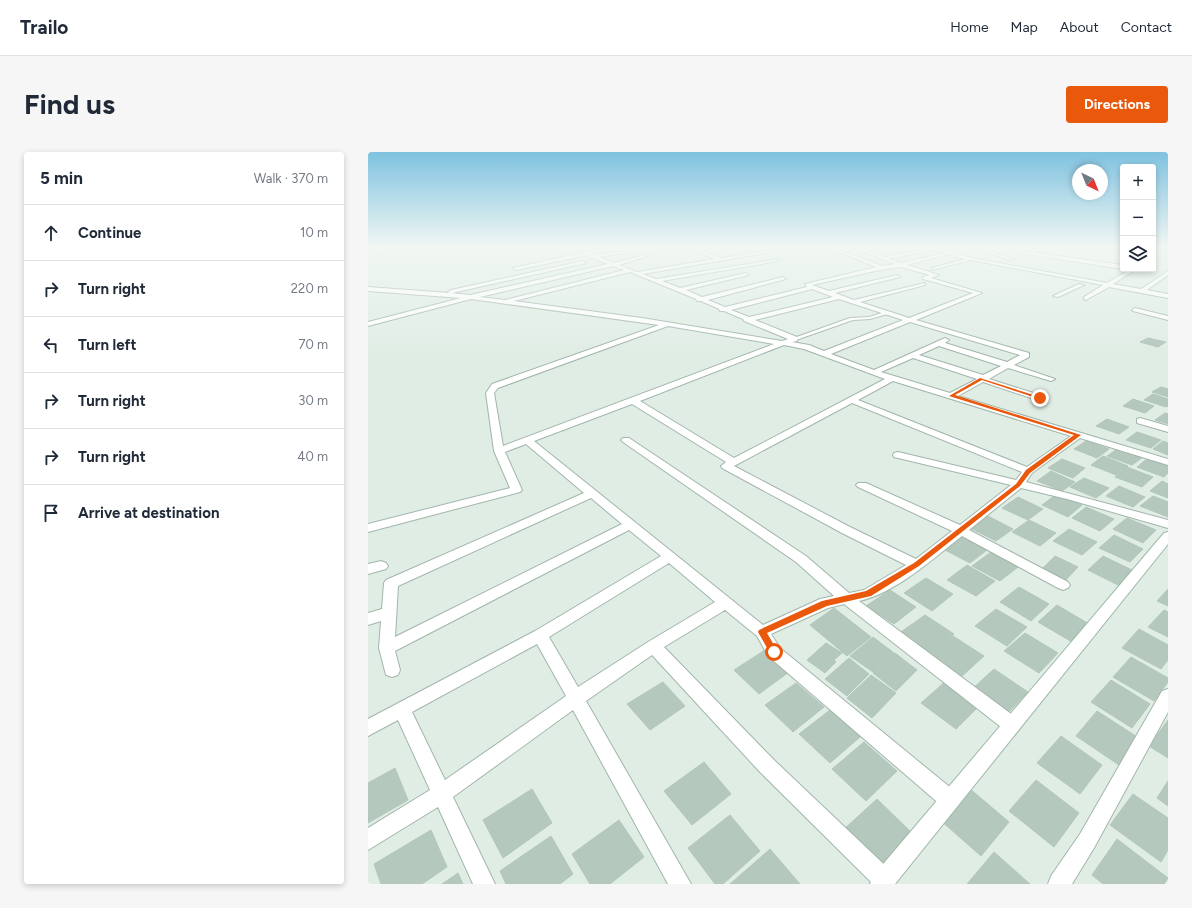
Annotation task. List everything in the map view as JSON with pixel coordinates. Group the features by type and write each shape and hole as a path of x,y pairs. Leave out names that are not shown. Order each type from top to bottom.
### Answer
{"street":[{"path":"439,295 496,282"},
{"path":"368,324 538,282"},
{"path":"502,302 583,282"},
{"path":"659,282 722,310 794,339 806,347 873,373 1168,462"},
{"path":"679,290 714,282"},
{"path":"699,300 770,282"},
{"path":"819,282 806,285 853,302 1026,355 951,396"},
{"path":"828,293 875,282"},
{"path":"853,302 920,282"},
{"path":"823,354 980,293 929,282"},
{"path":"1067,282 1168,303"},
{"path":"1095,282 1168,296"},
{"path":"1086,298 1114,282"},
{"path":"1137,296 1156,282"},
{"path":"1056,296 1081,285"},
{"path":"722,310 812,287"},
{"path":"370,290 439,295 502,302 668,324 806,347"},
{"path":"746,320 839,297"},
{"path":"1135,310 1168,318"},
{"path":"368,528 516,490 499,451 490,393 495,386 668,324"},
{"path":"873,373 957,334"},
{"path":"499,451 794,339"},
{"path":"938,343 1006,366 1051,379"},
{"path":"912,355 1040,398"},
{"path":"893,378 726,466 846,530 916,565"},
{"path":"851,400 1028,472"},
{"path":"634,401 733,462"},
{"path":"1140,421 1168,429"},
{"path":"762,632 825,603 868,594 916,565 1018,485 1028,472 1078,435"},
{"path":"626,440 801,559 847,599 1012,725"},
{"path":"528,441 632,524 762,632 774,652 950,800"},
{"path":"898,456 1070,496 1168,524"},
{"path":"862,485 960,530 1063,585"},
{"path":"392,670 387,648 391,583 593,493"},
{"path":"387,648 632,524"},
{"path":"653,646 882,882 1168,536"},
{"path":"368,728 540,635 670,556"},
{"path":"368,840 441,794 576,698 653,646 726,602"},
{"path":"368,619 389,613"},
{"path":"540,635 680,884"},
{"path":"1059,884 1086,841 1168,696"},
{"path":"402,709 484,884"}],"lane":[{"path":"794,339 852,319 870,318 885,312"}],"building":[{"path":"1148,338 1166,342 1158,347 1140,342"},
{"path":"1161,387 1168,389 1168,397 1152,392"},
{"path":"1153,394 1168,399 1168,406 1166,407 1144,400"},
{"path":"1133,399 1154,406 1145,413 1123,406"},
{"path":"1165,413 1168,414 1168,424 1155,420"},
{"path":"1107,419 1129,427 1119,434 1096,426"},
{"path":"1137,432 1161,440 1151,448 1126,440"},
{"path":"1086,441 1109,449 1097,458 1074,449"},
{"path":"1163,441 1168,443 1168,455 1153,449"},
{"path":"1119,448 1143,457 1132,465 1107,456"},
{"path":"1103,456 1128,466 1116,475 1091,465"},
{"path":"1148,458 1168,465 1168,473 1164,477 1137,467"},
{"path":"1062,459 1085,468 1073,478 1048,468"},
{"path":"1127,467 1153,477 1142,487 1115,477"},
{"path":"1051,471 1075,482 1062,491 1037,481"},
{"path":"1084,478 1109,488 1096,498 1070,487"},
{"path":"1162,481 1168,484 1168,498 1150,491"},
{"path":"1119,486 1145,497 1133,507 1106,496"},
{"path":"1057,494 1082,505 1068,517 1042,505"},
{"path":"1153,496 1168,502 1168,517 1140,506"},
{"path":"1018,497 1043,509 1028,520 1002,508"},
{"path":"1086,507 1114,519 1100,531 1072,518"},
{"path":"988,516 1013,529 996,541 970,528"},
{"path":"1127,518 1156,530 1143,543 1113,529"},
{"path":"1029,520 1056,533 1040,546 1012,532"},
{"path":"1069,529 1097,542 1082,555 1053,541"},
{"path":"1114,535 1143,549 1130,562 1099,548"},
{"path":"962,536 987,550 970,563 943,549"},
{"path":"991,552 1018,567 1000,581 972,566"},
{"path":"1055,556 1078,567 1063,583 1040,571"},
{"path":"1103,556 1134,571 1120,586 1088,570"},
{"path":"967,565 995,581 976,596 947,580"},
{"path":"926,578 953,594 932,611 904,593"},
{"path":"1019,587 1049,604 1031,621 1000,602"},
{"path":"1168,589 1168,606 1157,601"},
{"path":"890,590 916,607 894,624 866,606"},
{"path":"1057,605 1089,624 1072,642 1038,622"},
{"path":"834,608 871,637 847,656 810,625"},
{"path":"996,609 1027,627 1007,646 975,626"},
{"path":"1164,610 1168,612 1168,637 1148,627"},
{"path":"925,615 954,634 931,653 901,632"},
{"path":"1139,629 1168,645 1168,660 1161,669 1122,648"},
{"path":"1025,633 1058,653 1039,673 1004,651"},
{"path":"953,636 984,656 961,677 929,655"},
{"path":"873,637 894,653 873,672 850,656"},
{"path":"826,643 842,653 834,660 836,662 825,673 807,660"},
{"path":"765,650 789,672 759,694 734,670"},
{"path":"895,653 917,670 896,691 873,673"},
{"path":"1131,657 1168,678 1168,682 1154,701 1113,677"},
{"path":"849,658 869,674 847,696 825,679"},
{"path":"994,669 1028,692 1006,715 970,691"},
{"path":"871,675 896,693 872,718 847,698"},
{"path":"947,680 980,705 956,729 921,703"},
{"path":"1111,680 1150,704 1132,728 1091,702"},
{"path":"663,682 685,706 650,730 627,704"},
{"path":"796,683 824,707 793,732 765,705"},
{"path":"830,710 860,737 830,763 799,734"},
{"path":"1097,711 1139,738 1119,765 1076,736"},
{"path":"1168,720 1168,758 1149,746"},
{"path":"1061,736 1102,765 1080,794 1037,763"},
{"path":"864,742 897,771 866,801 832,769"},
{"path":"704,762 731,794 692,825 664,791"},
{"path":"395,768 408,800 368,823 368,783"},
{"path":"1036,780 1079,813 1054,847 1009,811"},
{"path":"1168,781 1168,806 1157,798"},
{"path":"969,788 1009,822 981,856 939,819"},
{"path":"532,789 552,823 503,858 483,820"},
{"path":"1133,794 1168,818 1168,850 1161,862 1110,825"},
{"path":"877,799 913,834 880,869 842,831"},
{"path":"730,815 760,851 723,884 715,884 688,848"},
{"path":"619,820 644,857 610,884 590,884 572,854"},
{"path":"431,830 447,867 422,884 381,884 374,864"},
{"path":"551,836 573,874 560,884 506,884 500,871"},
{"path":"1117,839 1168,878 1164,884 1103,884 1092,875"},
{"path":"770,849 800,884 730,884"},
{"path":"994,852 1030,884 967,884"},
{"path":"458,873 463,884 442,884"}],"route":[{"path":"774,652 762,632 825,603 868,594 916,565 1018,485 1028,472 1078,435 951,396 982,379 1040,398"}]}
